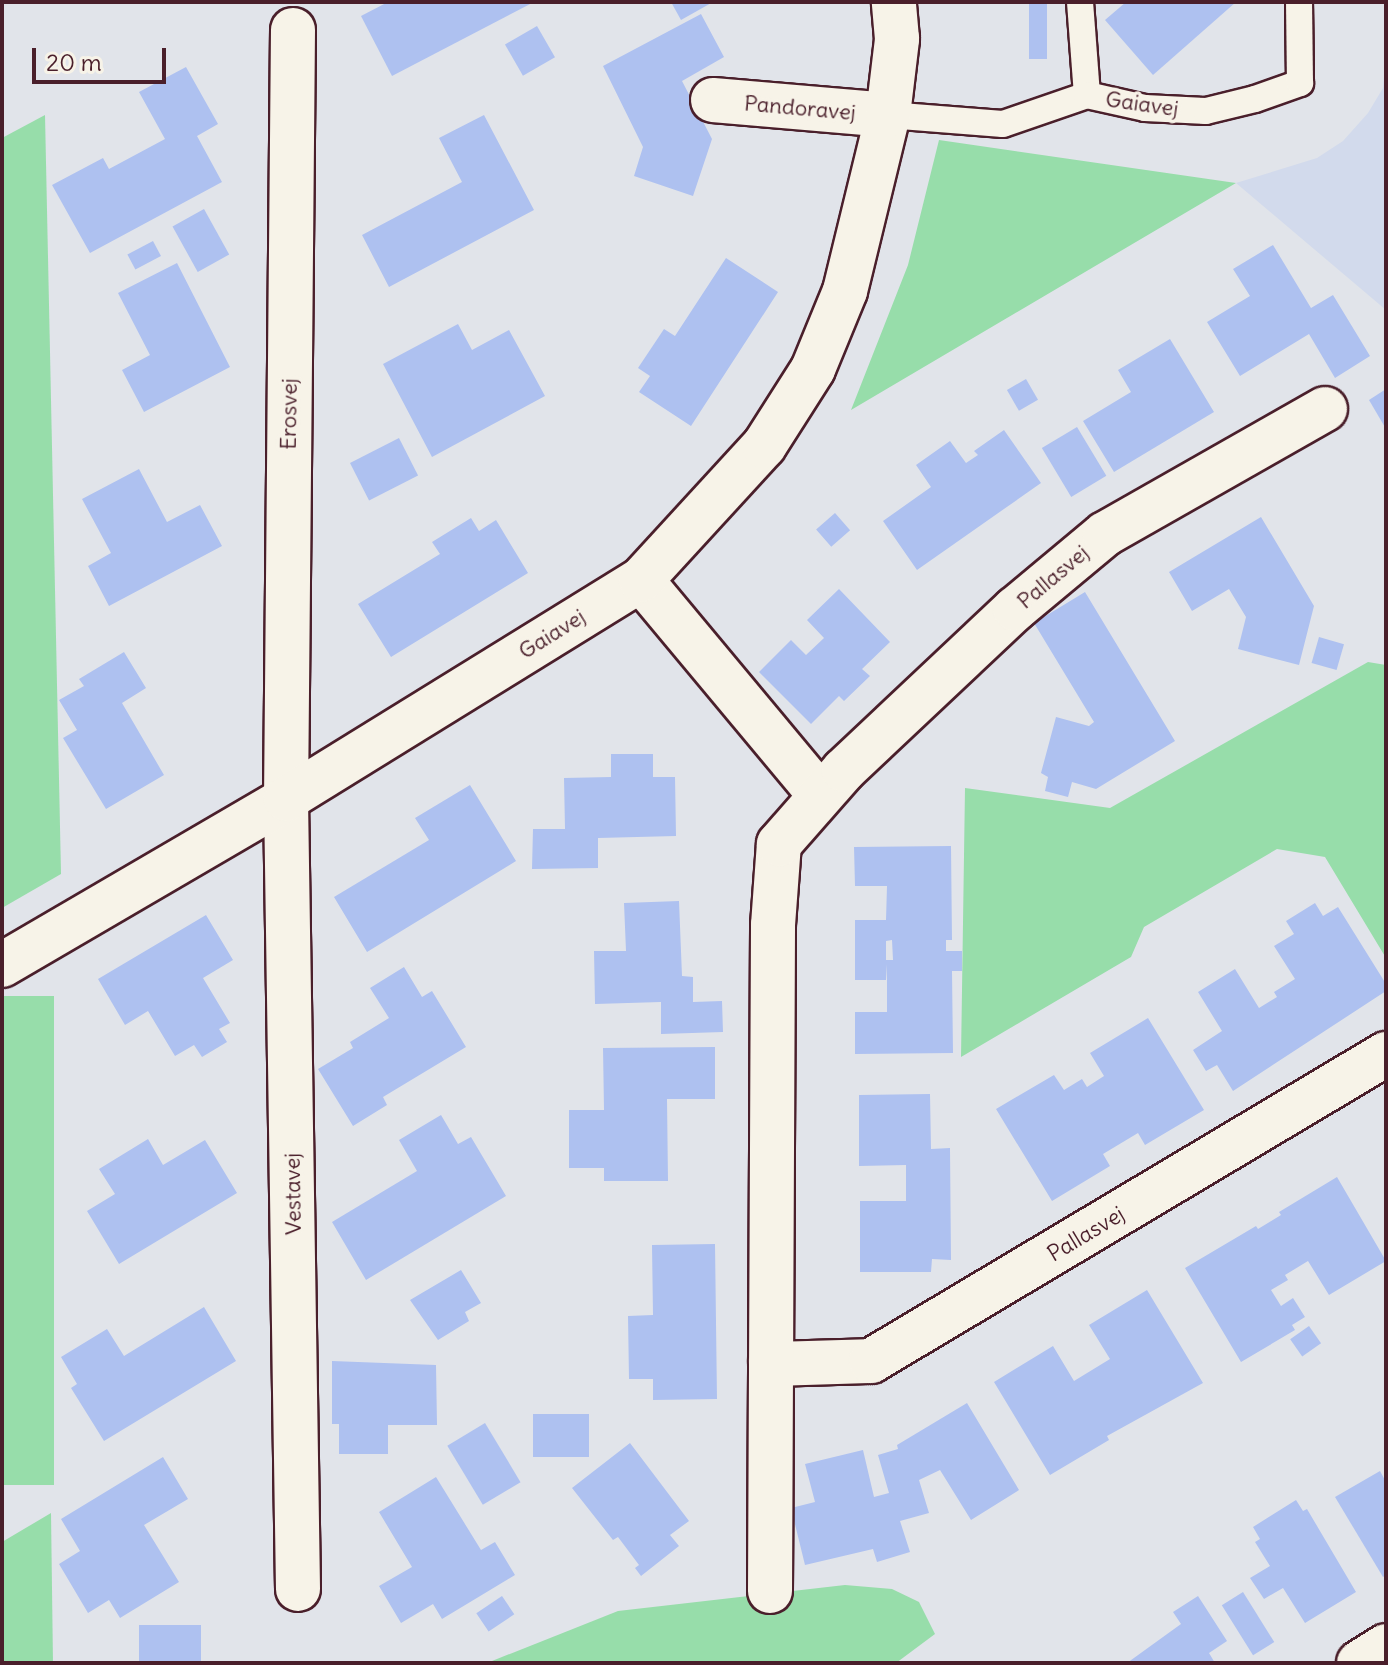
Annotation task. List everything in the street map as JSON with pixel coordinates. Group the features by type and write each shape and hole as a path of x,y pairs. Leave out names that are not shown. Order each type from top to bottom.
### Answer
{"street":[{"name":"Gaiavej","path":"2,965 286,799 641,580 764,446 813,369 845,291 888,115 897,39 894,2"},
{"name":"Erosvej","path":"286,799 293,30"},
{"name":"Pandoravej","path":"713,100 888,115"},
{"name":"Pallasvej","path":"770,1591 773,925 779,844 819,794 1015,609 1105,534 1325,409"},
{"path":"641,580 819,794"},
{"name":"Vestavej","path":"286,799 298,1589"},
{"name":"Pallasvej","path":"771,1364 871,1361 1386,1054"},
{"path":"1359,1663 1386,1646"}],"lane":[{"path":"1080,2 1087,95"},
{"name":"Gaiavej","path":"888,115 1003,124 1087,95 1145,108 1206,111 1255,99 1300,83 1299,2"}],"shaded area":[{"path":"1386,54 1386,310 1236,183 1317,158 1343,141 1368,113 1383,88"}],"green space":[{"path":"45,115 61,874 2,908 2,138"},
{"path":"939,140 1236,183 851,410 908,265"},
{"path":"1368,662 1386,665 1386,958 1325,857 1277,849 1144,927 1131,957 961,1057 965,788 1110,808"},
{"path":"2,996 54,996 54,1485 2,1485"},
{"path":"51,1513 53,1663 2,1663 2,1542"},
{"path":"845,1585 892,1589 919,1602 935,1634 896,1663 487,1663 618,1611"}],"building":[{"path":"388,2 534,2 392,76 361,16"},
{"path":"671,2 713,2 681,20"},
{"path":"1029,2 1047,2 1047,59 1029,59"},
{"path":"1126,2 1236,2 1153,75 1105,20"},
{"path":"701,14 724,57 682,81 712,139 693,196 634,176 643,147 603,66"},
{"path":"537,26 555,57 523,76 505,44"},
{"path":"186,67 218,124 197,136 222,182 90,253 52,185 103,158 109,169 165,139 139,92"},
{"path":"484,115 534,210 389,287 362,235 462,182 439,138"},
{"path":"204,209 229,254 198,272 173,226"},
{"path":"153,241 161,256 135,270 127,255"},
{"path":"1273,245 1311,308 1333,295 1370,356 1335,378 1309,334 1240,376 1207,322 1250,296 1233,269"},
{"path":"726,258 778,292 691,426 639,392 650,376 638,368 664,329 675,336"},
{"path":"177,263 230,367 144,412 122,370 150,355 118,293"},
{"path":"458,324 472,350 509,330 545,396 432,457 383,364"},
{"path":"1170,339 1214,412 1114,472 1083,421 1131,392 1118,370"},
{"path":"1026,379 1038,400 1019,411 1007,390"},
{"path":"1386,389 1386,429 1369,400"},
{"path":"1077,427 1106,476 1071,497 1042,448"},
{"path":"1004,430 1041,483 917,570 883,521 931,487 916,465 950,441 966,463 978,455 974,451"},
{"path":"399,438 418,475 369,500 350,463"},
{"path":"139,469 167,522 200,505 222,546 109,606 88,566 111,553 82,499"},
{"path":"835,513 850,530 831,547 816,529"},
{"path":"1261,517 1314,606 1299,665 1238,649 1246,617 1229,589 1192,611 1169,572"},
{"path":"471,518 479,531 496,520 528,573 391,657 358,604 440,554 432,542"},
{"path":"839,589 890,642 862,669 870,676 844,701 839,696 811,724 759,672 791,640 806,655 824,638 807,620"},
{"path":"1085,592 1175,741 1096,789 1072,782 1068,797 1045,791 1048,777 1041,773 1056,717 1089,726 1094,722 1034,623"},
{"path":"1319,637 1344,644 1337,670 1312,663"},
{"path":"124,652 146,688 122,703 164,775 106,809 63,738 77,730 59,700 84,686 79,679"},
{"path":"611,754 653,754 653,777 675,777 676,836 598,838 598,868 532,869 533,829 565,829 564,778 611,777"},
{"path":"470,785 516,861 367,952 334,897 429,840 415,818"},
{"path":"951,846 952,940 946,940 946,951 962,951 962,971 952,971 953,1053 855,1054 855,1012 887,1012 887,964 886,980 855,980 855,920 886,920 887,886 855,886 854,847","holes":["892,940 893,960 886,960 886,941"]},
{"path":"679,901 682,976 693,977 693,1002 722,1001 723,1032 661,1034 661,1002 595,1004 594,951 626,951 624,903"},
{"path":"1315,903 1323,916 1338,907 1386,984 1386,991 1233,1091 1217,1065 1206,1071 1193,1050 1222,1031 1198,992 1235,969 1259,1008 1277,997 1274,992 1295,979 1274,946 1294,934 1286,921"},
{"path":"206,915 233,960 203,978 230,1023 219,1029 227,1042 202,1057 194,1045 175,1056 148,1011 125,1025 98,979"},
{"path":"404,967 422,997 432,991 466,1047 383,1097 387,1105 353,1126 318,1069 353,1048 350,1042 389,1018 370,988"},
{"path":"1148,1018 1204,1110 1145,1145 1138,1133 1103,1154 1110,1166 1052,1201 996,1109 1054,1075 1064,1090 1082,1079 1087,1087 1104,1076 1090,1053"},
{"path":"715,1047 715,1099 667,1099 668,1181 604,1181 604,1168 569,1168 569,1110 604,1110 603,1048"},
{"path":"930,1094 931,1149 950,1148 951,1260 932,1259 931,1272 860,1272 860,1201 906,1201 906,1165 859,1166 859,1095"},
{"path":"441,1115 458,1144 471,1137 506,1196 366,1280 332,1222 417,1171 399,1140"},
{"path":"148,1139 163,1165 205,1140 237,1193 119,1264 87,1211 115,1194 99,1169"},
{"path":"1337,1177 1386,1261 1329,1295 1308,1261 1285,1275 1288,1280 1271,1290 1281,1306 1293,1298 1305,1317 1292,1325 1295,1330 1241,1362 1185,1268 1256,1226 1258,1229 1281,1215 1279,1212"},
{"path":"715,1244 717,1399 653,1400 653,1379 629,1379 628,1316 653,1315 652,1245"},
{"path":"461,1270 481,1303 465,1312 469,1321 438,1340 410,1300"},
{"path":"1147,1290 1203,1383 1107,1436 1109,1440 1050,1475 994,1382 1053,1346 1074,1381 1110,1359 1089,1325"},
{"path":"204,1307 236,1361 104,1441 71,1388 77,1384 61,1357 107,1329 124,1356"},
{"path":"1309,1326 1321,1343 1302,1356 1290,1339"},
{"path":"332,1361 436,1365 437,1425 388,1425 388,1454 339,1454 339,1424 332,1424"},
{"path":"967,1403 1019,1490 971,1520 940,1470 919,1480 929,1513 900,1521 910,1552 877,1562 873,1549 805,1565 791,1508 815,1502 805,1464 863,1450 874,1497 889,1493 878,1455 898,1449 897,1445"},
{"path":"533,1414 589,1414 589,1457 533,1457"},
{"path":"485,1423 521,1482 483,1505 447,1446"},
{"path":"630,1443 689,1521 670,1535 679,1546 641,1576 635,1568 639,1565 618,1537 613,1540 572,1488"},
{"path":"163,1457 188,1499 144,1525 179,1582 120,1618 109,1600 88,1613 59,1564 80,1551 61,1519"},
{"path":"1380,1471 1386,1482 1386,1575 1383,1577 1335,1497"},
{"path":"436,1477 481,1550 495,1542 515,1575 442,1619 433,1604 401,1623 379,1586 412,1567 379,1512"},
{"path":"1296,1500 1303,1511 1307,1509 1356,1592 1305,1623 1283,1588 1264,1599 1250,1578 1270,1566 1255,1542 1260,1539 1253,1527"},
{"path":"1243,1592 1274,1642 1253,1655 1222,1605"},
{"path":"502,1596 514,1614 489,1632 476,1613"},
{"path":"1198,1596 1227,1641 1209,1653 1215,1663 1127,1663 1181,1624 1173,1612"},
{"path":"139,1625 201,1625 201,1663 139,1663"}]}
